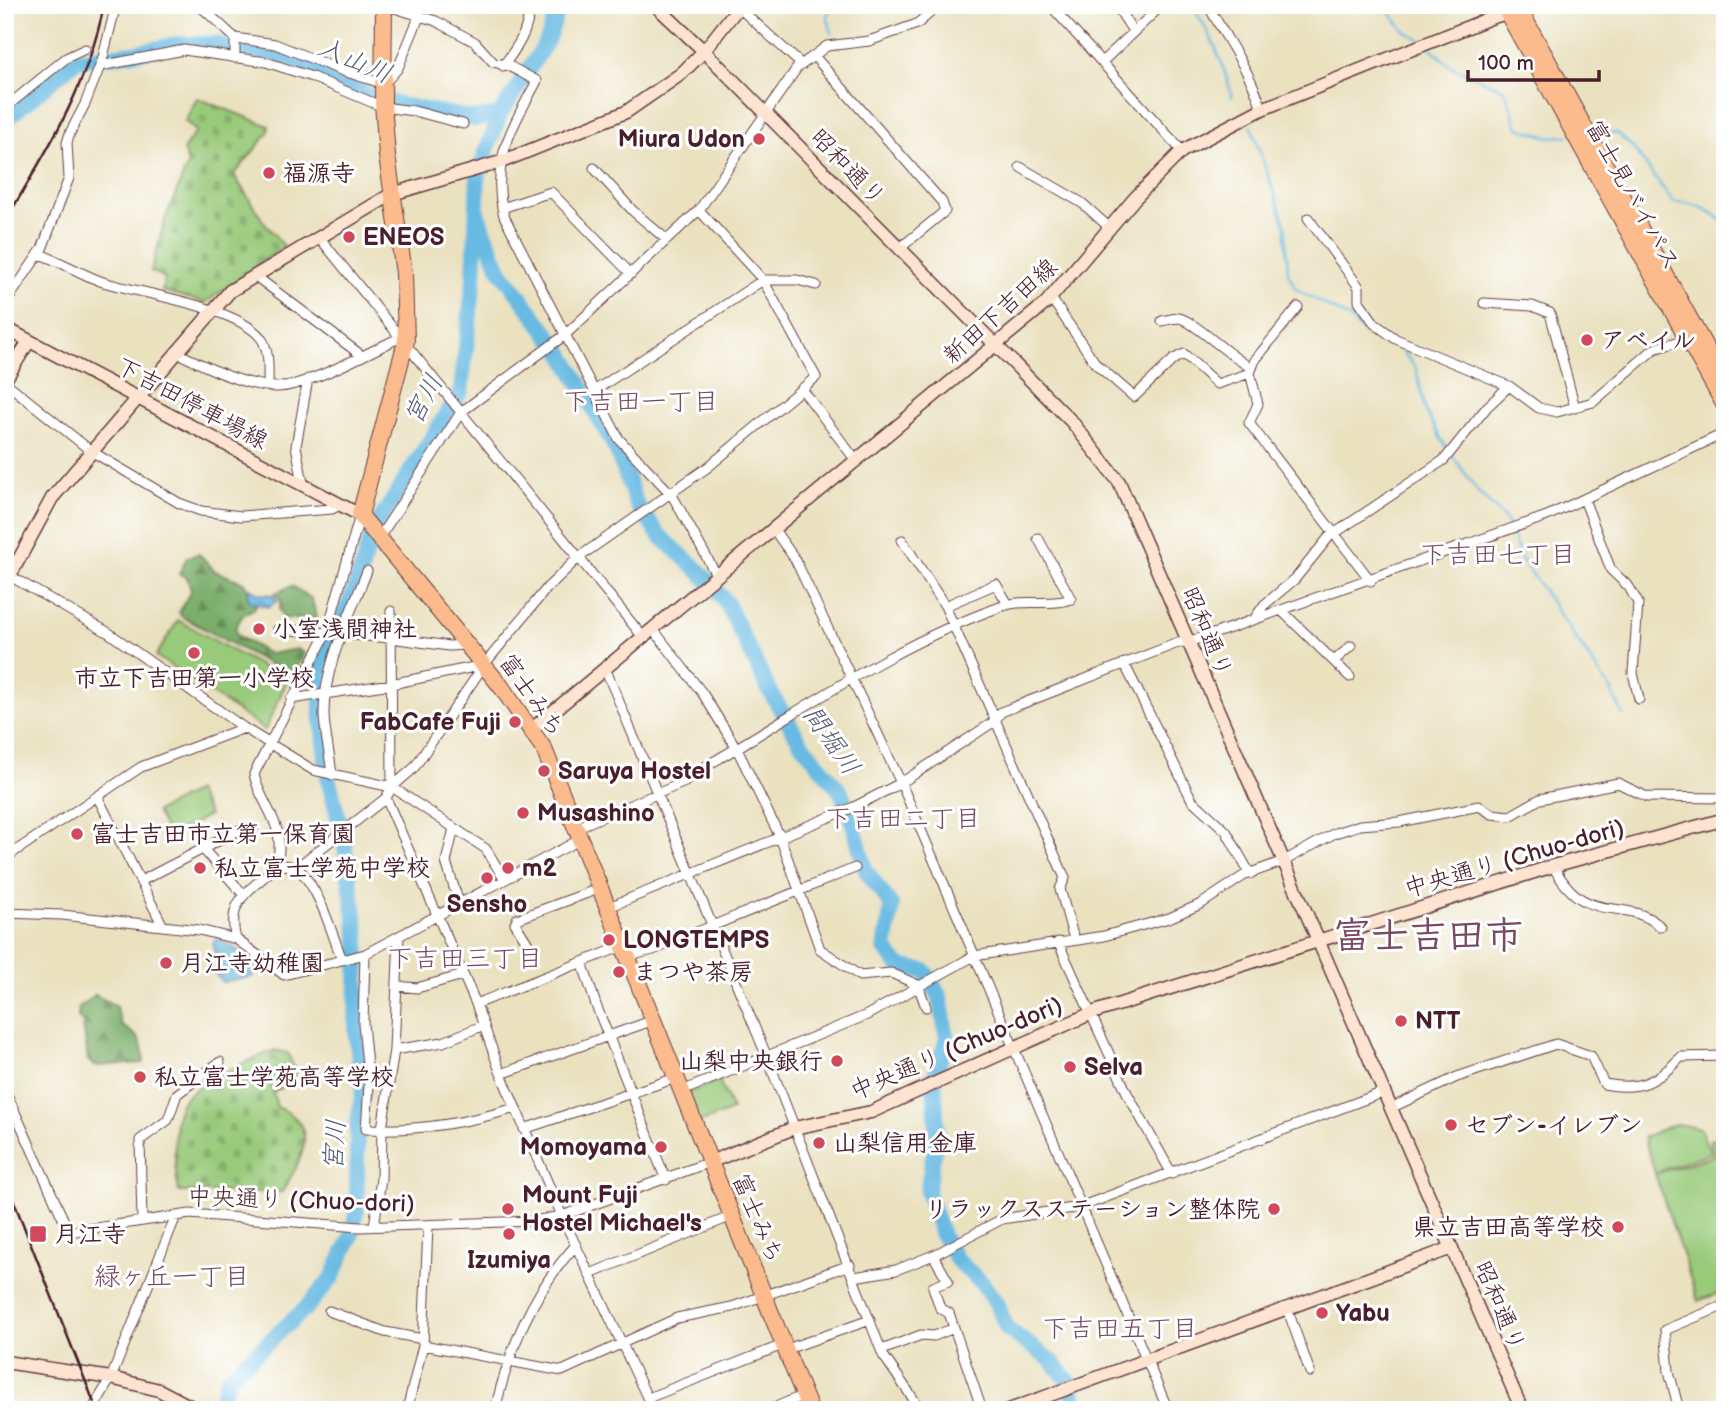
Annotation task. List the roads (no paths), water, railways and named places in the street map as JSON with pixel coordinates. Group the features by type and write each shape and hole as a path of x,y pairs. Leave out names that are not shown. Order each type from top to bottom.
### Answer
{"highway":[{"path":"363,518 404,339 404,273 392,194 383,95 384,5"},
{"name":"富士見バイパス","path":"1512,8 1581,134 1725,383"},
{"name":"富士見バイパス","path":"1581,134 1686,339 1725,406"},
{"name":"富士みち","path":"363,518 484,665 532,729 580,833 807,1403"}],"street":[{"path":"5,304 39,254 69,178 67,143 101,64 116,5"},
{"path":"200,5 235,40 275,44 342,71 414,111 463,124"},
{"path":"384,5 436,21 475,43 493,62 537,81 504,144 498,192 502,208 562,337 619,439 672,495 713,579"},
{"path":"506,66 529,26 530,5"},
{"name":"昭和通り","path":"655,5 704,51 1072,422 1107,464 1128,500 1522,1410"},
{"path":"378,536 460,411 562,337 699,210 802,65 827,46 869,41 917,23 940,5"},
{"path":"1050,5 1182,151"},
{"path":"1116,5 1133,31"},
{"path":"1102,62 1162,5"},
{"path":"1208,5 1229,43 1245,64 1262,109"},
{"name":"新田下吉田線","path":"532,729 1051,298 1110,228 1182,151 1262,109 1512,8 1537,5"},
{"path":"504,880 486,849 392,787 313,770 244,728 109,634 8,581 52,498 210,311 230,291 254,275 392,194 501,162 626,112 681,74 704,51 738,6 802,65"},
{"path":"383,95 398,68 419,17"},
{"path":"235,40 235,57"},
{"path":"5,108 66,58 85,49"},
{"path":"101,64 184,50 235,57 290,69 383,95"},
{"path":"814,56 942,202 945,211 899,249"},
{"path":"1020,167 1082,203 1110,228"},
{"path":"594,168 633,211 667,240"},
{"path":"502,208 551,192 631,274"},
{"path":"275,864 297,867 386,798 392,787 414,768 484,665 547,588 579,557 672,495 816,377 763,281 699,210"},
{"path":"1308,218 1359,287 1359,301 1375,324 1396,339 1509,386 1539,408 1558,412 1593,402 1654,349 1686,339"},
{"path":"319,237 579,557 703,694 737,749 780,837 820,949 860,976 891,973 918,985 926,1007"},
{"path":"39,254 68,263 102,281 239,321 261,338 267,353 268,386"},
{"path":"254,275 360,355"},
{"path":"594,391 763,281 797,280 816,285"},
{"path":"1051,298 1096,365 1135,397 1174,359 1184,354 1217,384 1251,371"},
{"path":"1484,303 1532,306 1550,313 1575,408"},
{"path":"1298,307 1261,348 1251,371 1258,404 1249,423 1371,581"},
{"path":"1162,321 1180,318 1190,322 1251,371"},
{"name":"下吉田停車場線","path":"5,328 303,483 363,518"},
{"path":"175,352 232,378 279,387 308,379 360,355 404,339"},
{"path":"29,341 5,381 91,452 178,503 201,511 241,516 332,509 341,505"},
{"path":"303,483 296,446 308,379"},
{"path":"1255,618 1334,534 1444,460 1487,407 1509,386"},
{"path":"802,389 856,462"},
{"path":"608,907 855,807 901,783 995,721 1001,712 1187,640 1371,581 1547,516 1725,433"},
{"path":"1584,499 1611,570 1629,587 1638,603 1633,673 1639,699"},
{"path":"236,939 233,928 243,894 275,864 279,845 273,813 256,783 254,774 327,632 363,518"},
{"path":"774,530 795,559 901,783 1168,1410"},
{"path":"5,913 62,915 163,926 236,939 284,975 364,954 504,880 580,833 660,795 776,726 790,714 954,626 1008,604 1059,604 1071,599 1038,538"},
{"path":"902,540 945,606 1065,878 1060,889 1074,939"},
{"path":"332,775 324,714 326,694 343,633 367,571"},
{"path":"945,606 996,584 1008,604"},
{"path":"391,611 392,787"},
{"path":"1282,611 1323,654 1350,677"},
{"path":"278,629 343,633 449,646 467,645"},
{"path":"1334,661 1351,646"},
{"path":"1124,663 1173,768 1192,800 1226,831 1250,874"},
{"path":"291,699 391,684 484,665"},
{"path":"605,668 767,1056 882,1350 920,1410"},
{"path":"5,858 141,767 244,728"},
{"path":"524,1129 631,1094 679,1084 767,1056 867,1015 974,956 1104,936 1169,918 1201,904 1250,874 1284,861 1322,838 1360,825 1399,822 1479,806 1492,814 1510,816 1540,799 1618,783 1647,797 1725,798"},
{"path":"97,798 163,926"},
{"path":"386,798 476,1004 524,1129 653,1410"},
{"name":"中央通り (Chuo-dori)","path":"5,1090 69,1232 142,1220 216,1214 282,1224 360,1227 493,1225 562,1216 666,1180 794,1128 871,1112 1091,1013 1553,866 1725,819"},
{"path":"141,881 243,828 253,829"},
{"path":"454,828 446,862 459,903"},
{"path":"203,849 243,894"},
{"path":"1553,866 1574,897 1585,903 1651,919 1661,927"},
{"path":"297,867 317,897 346,959"},
{"path":"476,1004 582,962 625,951 653,950 855,868"},
{"path":"528,944 515,923 517,919 601,888"},
{"path":"374,1226 381,1179 382,1129 394,1050 399,936"},
{"path":"1058,942 1128,1095 1172,1174"},
{"path":"364,954 363,1024 369,1085 366,1129 464,1122 515,1108"},
{"path":"582,962 608,1036 666,1180"},
{"path":"397,986 417,988 463,975"},
{"path":"501,1074 654,1020"},
{"path":"394,1050 443,1042 484,1026"},
{"path":"1391,1108 1457,1077 1556,1044 1591,1056 1604,1084 1625,1088 1661,1078 1681,1057 1725,1056"},
{"path":"142,1220 140,1140 167,1120 177,1094 220,1062"},
{"path":"854,1278 896,1270 1002,1219 1080,1207 1384,1092"},
{"path":"92,1410 111,1378 176,1216"},
{"path":"590,1274 732,1216"},
{"path":"407,1410 423,1342 428,1226"},
{"path":"495,1410 508,1361 525,1316 552,1271 576,1245"},
{"path":"1009,1410 1452,1248"},
{"path":"934,1254 948,1281 933,1287 940,1308 949,1313 982,1410"},
{"path":"329,1311 385,1332 423,1342 562,1371 677,1318 732,1307 850,1265"},
{"path":"1679,1410 1669,1371 1665,1330 1725,1306"},
{"path":"1287,1308 1310,1373"},
{"path":"648,1398 786,1347 870,1320"},
{"path":"882,1350 921,1335 934,1336 954,1328"},
{"path":"5,1362 111,1378 159,1390 197,1410"},
{"path":"99,1399 104,1410"},
{"path":"769,1410 807,1403"}],"water":[{"path":"250,588 259,594 273,595 277,601 268,607 250,602 247,594"},
{"path":"217,938 263,964 263,967 251,977 222,982 210,967 217,958 213,943"}],"waterway":[{"name":"宮川","path":"327,769 321,710 321,667 355,590 373,531 461,391 474,280 478,174 500,115 547,41 560,5"},
{"path":"832,34 827,15 834,5"},
{"path":"1190,5 1216,49 1232,97"},
{"path":"1384,5 1405,31 1421,40"},
{"name":"入山川","path":"5,120 77,60 178,44 217,44 291,58 345,86 395,104 475,119 500,115"},
{"path":"1429,46 1449,65 1505,90 1518,128 1549,137 1568,136"},
{"path":"1251,126 1285,224 1288,273 1296,289 1349,318 1363,332 1398,345 1416,369 1426,412 1441,439 1478,492 1505,519 1521,558 1611,690 1623,715"},
{"path":"1596,135 1617,133 1633,148 1673,202 1701,207 1725,223"},
{"name":"間堀川","path":"477,213 500,270 563,354 616,449 637,505 659,535 700,572 726,602 769,690 801,743 841,792 866,871 892,906 885,948 899,966 925,971 940,997 947,1038 934,1079 937,1133 927,1192 942,1235 957,1260 982,1283 997,1304 1007,1329 1052,1361 1069,1382 1079,1410"},
{"name":"宮川","path":"328,777 340,825"},
{"name":"宮川","path":"217,1410 229,1377 305,1309 332,1278 352,1235 357,1207 357,1128 363,1090 356,1034 358,937 343,835"}],"railway":[{"path":"5,221 51,143 77,90 97,35 104,5"},
{"path":"5,1179 97,1410"}],"place":[{"name":"Miura Udon","path":"759,139"},
{"name":"福源寺","path":"269,173"},
{"name":"ENEOS","path":"349,237"},
{"name":"アベイル","path":"1587,340"},
{"name":"小室浅間神社","path":"259,629"},
{"name":"市立下吉田第一小学校","path":"194,653"},
{"name":"FabCafe Fuji","path":"515,722"},
{"name":"Saruya Hostel","path":"544,771"},
{"name":"Musashino","path":"523,813"},
{"name":"富士吉田市立第一保育園","path":"77,834"},
{"name":"私立富士学苑中学校","path":"200,868"},
{"name":"m2","path":"508,868"},
{"name":"Sensho","path":"487,878"},
{"name":"LONGTEMPS","path":"609,940"},
{"name":"月江寺幼稚園","path":"166,963"},
{"name":"まつや茶房","path":"619,972"},
{"name":"NTT","path":"1401,1021"},
{"name":"山梨中央銀行","path":"837,1061"},
{"name":"Selva","path":"1070,1067"},
{"name":"私立富士学苑高等学校","path":"140,1077"},
{"name":"セブン-イレブン","path":"1451,1125"},
{"name":"山梨信用金庫","path":"819,1143"},
{"name":"Momoyama","path":"661,1147"},
{"name":"Mount Fuji Hostel Michael's","path":"508,1209"},
{"name":"リラックスステーション整体院","path":"1274,1209"},
{"name":"県立吉田高等学校","path":"1618,1227"},
{"name":"月江寺","path":"38,1234"},
{"name":"Izumiya","path":"509,1234"},
{"name":"Yabu","path":"1322,1313"}],"district":[{"name":"下吉田一丁目","path":"641,401"},
{"name":"下吉田七丁目","path":"1498,554"},
{"name":"下吉田二丁目","path":"903,818"},
{"name":"富士吉田市","path":"1428,935"},
{"name":"下吉田三丁目","path":"465,958"},
{"name":"緑ヶ丘一丁目","path":"172,1276"},
{"name":"下吉田五丁目","path":"1120,1328"}]}
